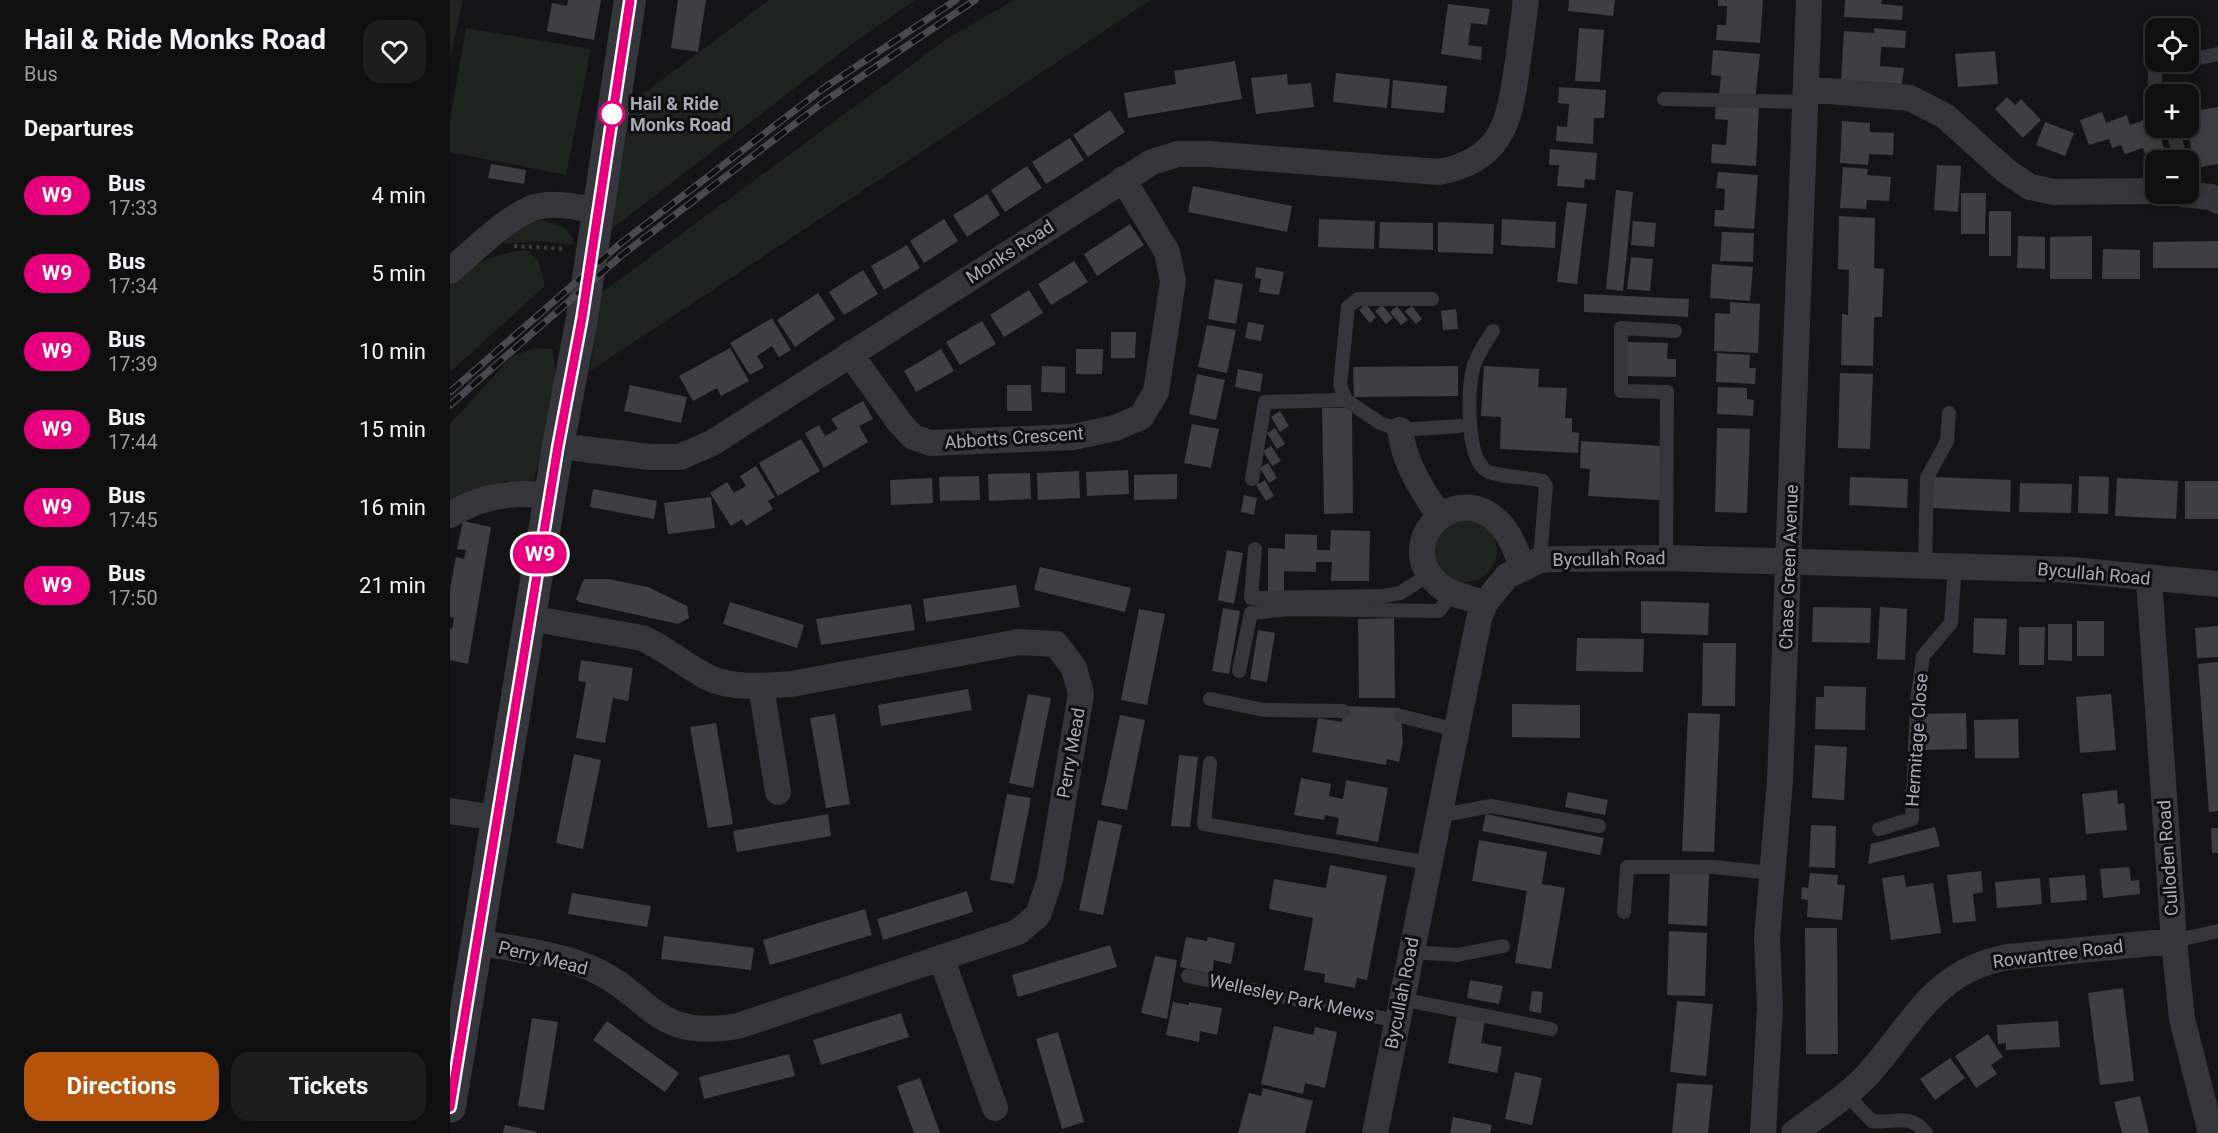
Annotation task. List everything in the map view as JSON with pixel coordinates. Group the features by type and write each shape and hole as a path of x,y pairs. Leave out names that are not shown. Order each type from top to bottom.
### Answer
{"street":[{"path":"450,1107 457,1016 476,942 558,446 582,318 630,0"},
{"name":"Monks Road","path":"558,446 650,457 680,457 712,443 1152,162 1178,154 1209,154 1439,172 1469,164 1487,151 1505,129 1511,110 1526,0"},
{"name":"Chase Green Avenue","path":"1763,1133 1770,1007 1767,938 1780,780 1809,0"},
{"path":"1806,95 1910,98 1945,116 2006,171 2030,187 2055,192 2145,191"},
{"name":"Abbotts Crescent","path":"850,354 900,423 913,437 931,443 1073,437 1115,428 1141,417 1156,392 1173,281 1167,252 1123,179"},
{"path":"2199,194 2218,201"},
{"path":"450,271 512,220 533,208 560,205 597,210"},
{"path":"1400,430 1402,444 1415,478 1439,515"},
{"path":"450,514 498,495 525,493 550,496"},
{"path":"1485,603 1438,585 1423,561 1427,529 1439,515 1452,508 1466,507 1493,516 1531,563"},
{"name":"Bycullah Road","path":"1375,1133 1479,619 1485,603 1497,585 1531,563 1666,558 2072,570 2218,584"},
{"name":"Culloden Road","path":"2149,579 2174,941 2182,1019 2213,1125"},
{"name":"Perry Mead","path":"476,942 585,966 609,977 660,1017 693,1029 714,1030 738,1026 942,960 1018,932 1038,915 1050,879 1081,694 1074,668 1056,644 1019,642 791,684 761,686 709,678 658,645 642,638 530,618"},
{"path":"761,686 778,792"},
{"path":"450,811 497,818"},
{"name":"Rowantree Road","path":"1794,1133 1869,1074 1922,1005 1969,969 2008,957 2174,941"},
{"path":"942,960 995,1108"}],"lane":[{"path":"2199,58 2218,54"},
{"path":"1664,99 1806,95"},
{"path":"1432,299 1358,299 1348,307 1340,385 1346,400 1380,423 1400,430 1460,426"},
{"path":"1666,558 1667,392 1621,391 1621,328 1675,331"},
{"path":"1492,331 1473,367 1469,407 1475,457 1484,469 1492,473 1526,476 1543,481 1546,486 1531,563"},
{"path":"1252,479 1265,402 1346,400"},
{"path":"1925,565 1927,478 1947,441 1949,413"},
{"path":"1255,549 1251,598 1384,596 1400,593 1430,574"},
{"name":"Hermitage Close","path":"1879,829 1912,819 1917,702 1923,656 1952,623 1955,565"},
{"path":"1239,671 1251,613 1290,609 1439,611 1452,592"},
{"path":"1210,699 1264,710 1343,711"},
{"path":"1401,716 1456,730"},
{"path":"1210,763 1204,824 1429,863"},
{"path":"1438,816 1491,806 1599,826"},
{"path":"1624,912 1627,867 1714,867 1772,873"},
{"path":"2174,941 2218,931"},
{"path":"1411,952 1457,955 1503,946"},
{"name":"Wellesley Park Mews","path":"1188,976 1399,1010 1551,1029"},
{"path":"1846,1094 1872,1121 1904,1118 1914,1122 1926,1133"}],"path":[{"path":"472,253 540,246 591,251"}],"shaded area":[{"path":"450,0 463,0 450,59"},
{"path":"769,0 915,0 852,44 609,231 625,107"},
{"path":"1014,0 1151,0 590,371 601,293 948,38"},
{"path":"466,28 591,49 566,175 450,152 450,120"},
{"path":"536,218 564,227 573,238 573,245 539,241 503,244 517,227"},
{"path":"527,250 538,260 545,286 450,372 450,284 486,260"},
{"path":"536,348 552,349 556,381 548,433 532,482 522,484 504,481 450,512 450,424 512,356"},
{"path":"1460,520 1472,520 1488,529 1495,539 1497,551 1495,563 1488,573 1472,582 1460,582 1449,577 1440,568 1435,557 1435,545 1440,534 1449,525"}],"building":[{"path":"568,0 601,0 594,40 547,31 552,3 567,6"},
{"path":"678,0 706,0 698,52 671,48"},
{"path":"1569,0 1615,0 1613,16 1568,11"},
{"path":"1718,0 1763,0 1760,43 1716,40 1717,25 1726,25 1727,6 1718,6"},
{"path":"1845,0 1882,0 1881,4 1903,6 1902,20 1844,17"},
{"path":"1448,4 1490,9 1487,25 1471,23 1468,45 1482,47 1481,60 1441,54"},
{"path":"1579,28 1604,30 1600,82 1575,81"},
{"path":"1874,28 1906,31 1905,48 1881,47 1880,66 1904,68 1902,84 1841,80 1844,31 1874,33"},
{"path":"1713,50 1760,54 1755,101 1719,97 1721,76 1711,75"},
{"path":"1995,51 1998,84 1958,87 1955,54"},
{"path":"1235,61 1242,99 1128,118 1124,93 1176,84 1174,71"},
{"path":"1336,73 1390,79 1387,108 1333,102"},
{"path":"1287,74 1288,85 1311,83 1314,107 1256,114 1251,78"},
{"path":"1393,80 1447,86 1444,113 1391,108"},
{"path":"1559,87 1606,90 1604,118 1594,118 1593,144 1556,141 1557,126 1567,127 1569,104 1558,103"},
{"path":"2007,97 2015,105 2021,99 2041,120 2023,138 1995,109"},
{"path":"1716,103 1759,106 1756,166 1711,163 1712,144 1726,145 1728,120 1715,119"},
{"path":"2218,107 2218,164 2199,167 2199,150 2191,150 2190,138 2199,138 2199,110"},
{"path":"1110,110 1125,132 1088,157 1073,135"},
{"path":"2102,112 2106,123 2127,115 2130,125 2145,120 2145,138 2160,138 2165,150 2145,150 2145,154 2143,148 2125,154 2121,145 2112,148 2109,139 2089,145 2080,120"},
{"path":"1842,121 1870,123 1870,132 1894,133 1893,155 1869,154 1868,165 1840,163"},
{"path":"2045,122 2074,133 2065,156 2036,145"},
{"path":"1070,138 1084,160 1046,184 1032,162"},
{"path":"1550,149 1597,153 1595,180 1585,179 1584,188 1557,186 1559,165 1549,165"},
{"path":"491,164 526,170 524,184 488,178"},
{"path":"1937,165 1961,166 1958,212 1934,210"},
{"path":"1027,166 1042,188 1005,212 991,190"},
{"path":"1843,167 1868,169 1867,175 1891,177 1889,201 1867,200 1866,209 1840,208"},
{"path":"1718,172 1758,175 1754,229 1714,226 1715,210 1724,210 1725,189 1716,188"},
{"path":"1193,186 1292,206 1287,232 1188,212"},
{"path":"1616,190 1633,192 1623,291 1606,289"},
{"path":"1961,193 1986,193 1985,234 1961,234"},
{"path":"987,194 1000,215 967,237 953,215"},
{"path":"1567,202 1587,204 1577,284 1557,282"},
{"path":"1989,211 2011,211 2011,256 1989,256"},
{"path":"1839,216 1875,218 1874,268 1884,269 1882,317 1874,317 1873,366 1841,365 1842,314 1848,315 1849,270 1838,269"},
{"path":"944,219 958,241 924,263 910,241"},
{"path":"1319,219 1375,221 1374,249 1318,247"},
{"path":"1502,219 1556,222 1555,248 1501,245"},
{"path":"1633,221 1656,223 1654,247 1631,245"},
{"path":"1380,222 1433,223 1433,250 1379,248"},
{"path":"1438,222 1494,224 1493,254 1438,252"},
{"path":"1130,224 1144,245 1097,276 1084,254"},
{"path":"1722,232 1754,233 1753,262 1720,261"},
{"path":"2018,236 2045,237 2045,269 2017,268"},
{"path":"2092,236 2092,279 2050,279 2050,237"},
{"path":"2218,241 2218,268 2153,268 2153,242"},
{"path":"907,245 920,268 884,290 871,266"},
{"path":"2103,249 2140,250 2140,279 2102,279"},
{"path":"1631,257 1653,259 1650,291 1627,289"},
{"path":"1074,261 1088,282 1051,305 1038,284"},
{"path":"1712,264 1753,267 1750,301 1710,298"},
{"path":"1256,267 1284,272 1279,295 1259,292 1261,279 1255,278"},
{"path":"863,270 878,294 844,315 829,292"},
{"path":"1215,279 1243,284 1236,324 1208,319"},
{"path":"1029,290 1043,313 1004,337 990,315"},
{"path":"818,293 835,319 795,347 777,320"},
{"path":"1584,294 1689,299 1688,317 1584,312"},
{"path":"1730,302 1760,304 1758,353 1714,351 1715,313 1730,314"},
{"path":"1366,304 1376,317 1370,323 1359,310"},
{"path":"1382,305 1393,318 1386,324 1375,311"},
{"path":"1397,306 1408,320 1401,325 1390,312"},
{"path":"1412,306 1422,319 1416,324 1405,311"},
{"path":"1456,309 1458,329 1443,330 1441,311"},
{"path":"772,318 791,350 779,357 772,346 757,356 764,367 750,375 730,343"},
{"path":"982,321 996,344 960,365 946,342"},
{"path":"1248,322 1264,325 1261,341 1245,338"},
{"path":"1207,325 1236,330 1227,373 1198,367"},
{"path":"1111,332 1136,332 1135,358 1111,358"},
{"path":"1628,342 1668,343 1667,359 1676,359 1676,377 1627,376"},
{"path":"730,348 749,381 721,396 717,388 693,401 679,376"},
{"path":"941,349 954,371 916,392 904,371"},
{"path":"1076,349 1103,349 1102,374 1076,374"},
{"path":"1717,353 1750,355 1749,368 1756,368 1755,384 1716,382"},
{"path":"1042,366 1065,367 1065,393 1041,392"},
{"path":"1458,366 1458,396 1354,397 1353,367"},
{"path":"1484,366 1539,369 1538,387 1567,388 1565,418 1572,418 1572,432 1579,433 1578,453 1500,449 1501,417 1481,416"},
{"path":"1238,369 1263,374 1260,392 1235,387"},
{"path":"1840,373 1873,374 1870,449 1838,448"},
{"path":"1197,374 1225,380 1216,420 1189,414"},
{"path":"630,385 687,397 681,423 624,411"},
{"path":"1007,385 1031,385 1032,411 1007,411"},
{"path":"1718,387 1747,388 1747,399 1754,400 1753,416 1717,414"},
{"path":"863,401 873,419 859,426 868,442 824,468 805,433 819,425 825,436 838,429 831,419"},
{"path":"1322,408 1352,408 1353,513 1324,514"},
{"path":"1280,411 1289,426 1280,432 1271,417"},
{"path":"1192,424 1219,429 1211,468 1184,463"},
{"path":"1275,428 1285,444 1277,449 1267,433"},
{"path":"1717,428 1750,429 1747,513 1715,512"},
{"path":"801,439 820,471 778,496 759,463"},
{"path":"1581,441 1663,446 1660,500 1588,496 1590,469 1580,468"},
{"path":"1271,446 1281,461 1272,466 1263,451"},
{"path":"1268,463 1277,478 1269,483 1260,468"},
{"path":"756,466 775,497 768,501 773,509 746,526 742,519 731,526 710,493 727,482 734,493 746,486 740,476"},
{"path":"1128,470 1129,494 1087,496 1086,472"},
{"path":"1079,471 1080,498 1038,500 1037,473"},
{"path":"1030,473 1031,499 989,501 988,474"},
{"path":"1177,474 1177,499 1134,500 1134,475"},
{"path":"979,476 980,500 940,501 939,477"},
{"path":"2079,476 2109,477 2108,514 2078,513"},
{"path":"1850,477 1908,479 1907,508 1849,505"},
{"path":"1933,477 2011,480 2010,512 1932,508"},
{"path":"932,478 933,503 891,505 890,480"},
{"path":"2117,478 2178,481 2176,519 2115,516"},
{"path":"1265,480 1274,496 1266,501 1256,485"},
{"path":"2185,481 2218,481 2218,519 2185,519"},
{"path":"2020,483 2072,484 2071,513 2019,512"},
{"path":"593,489 657,501 654,519 590,507"},
{"path":"1244,495 1257,498 1254,515 1241,512"},
{"path":"711,497 715,528 668,534 664,503"},
{"path":"463,521 491,527 468,664 450,660 450,628 452,629 454,618 450,617 450,589 456,557 464,559 466,550 457,549"},
{"path":"1331,530 1370,531 1369,581 1331,581 1332,562 1316,562 1316,572 1284,571 1284,592 1268,591 1268,548 1285,549 1285,534 1317,535 1317,550 1330,550"},
{"path":"1227,550 1243,553 1234,604 1218,600"},
{"path":"1040,567 1131,588 1125,612 1034,590"},
{"path":"584,579 608,579 648,587 687,606 689,618 678,624 579,602 576,599"},
{"path":"1016,585 1020,607 926,622 923,599"},
{"path":"1641,601 1709,603 1708,635 1641,633"},
{"path":"730,602 804,625 797,648 723,624"},
{"path":"911,604 915,630 821,645 816,619"},
{"path":"1813,607 1871,608 1870,643 1812,642"},
{"path":"1880,607 1907,609 1905,660 1877,659"},
{"path":"1223,608 1240,611 1229,674 1212,671"},
{"path":"1139,609 1165,614 1147,705 1121,700"},
{"path":"1394,618 1395,698 1359,698 1358,619"},
{"path":"1974,618 2007,619 2005,655 1973,653"},
{"path":"2077,621 2104,621 2104,656 2077,656"},
{"path":"2048,624 2072,624 2072,661 2048,660"},
{"path":"2218,626 2218,657 2197,658 2195,628"},
{"path":"2019,627 2045,627 2044,665 2019,665"},
{"path":"1258,630 1275,633 1267,682 1250,679"},
{"path":"1577,638 1644,639 1643,672 1576,671"},
{"path":"1703,643 1736,643 1735,706 1702,706"},
{"path":"581,660 633,668 628,701 613,698 605,743 576,738 586,682 578,681"},
{"path":"2218,662 2218,811 2209,812 2198,664"},
{"path":"1824,686 1866,687 1865,730 1815,729 1816,697 1824,697"},
{"path":"968,689 972,710 881,726 878,705"},
{"path":"1028,694 1051,698 1033,788 1009,783"},
{"path":"2111,694 2116,750 2080,753 2076,697"},
{"path":"1512,704 1580,705 1580,738 1512,737"},
{"path":"1343,706 1400,708 1403,742 1399,762 1387,759 1386,765 1312,752 1318,718 1342,722"},
{"path":"1688,713 1720,714 1714,852 1682,851"},
{"path":"1966,713 1967,749 1923,750 1922,714"},
{"path":"835,714 850,804 826,808 810,718"},
{"path":"1120,715 1145,720 1127,810 1101,805"},
{"path":"2018,719 2019,758 1975,758 1974,720"},
{"path":"716,723 733,824 708,828 690,727"},
{"path":"1815,745 1847,747 1844,800 1812,798"},
{"path":"574,754 601,760 583,849 556,843"},
{"path":"1179,755 1198,757 1190,827 1171,826"},
{"path":"1301,778 1331,784 1329,796 1343,799 1346,780 1388,788 1378,842 1336,834 1339,818 1325,815 1324,820 1294,815"},
{"path":"2117,790 2118,804 2124,803 2127,830 2086,834 2082,794"},
{"path":"1568,792 1608,800 1605,815 1565,807"},
{"path":"1007,794 1031,798 1014,884 990,880"},
{"path":"828,814 831,836 737,852 733,831"},
{"path":"1486,814 1604,838 1600,855 1482,831"},
{"path":"1098,820 1122,825 1103,915 1079,910"},
{"path":"1811,825 1836,826 1835,868 1809,867"},
{"path":"1935,827 1940,846 1868,864 1871,844"},
{"path":"2211,828 2218,828 2218,853 2212,853"},
{"path":"1479,840 1547,852 1542,884 1565,888 1551,969 1515,963 1527,891 1472,881"},
{"path":"1330,865 1387,876 1367,980 1357,978 1355,988 1324,982 1325,974 1304,970 1313,918 1269,909 1274,879 1326,888"},
{"path":"2129,867 2131,881 2139,880 2140,894 2103,898 2100,869"},
{"path":"1981,871 1983,892 1973,894 1976,921 1953,923 1947,875"},
{"path":"1670,872 1709,874 1707,926 1668,924"},
{"path":"1810,873 1838,875 1837,885 1845,885 1842,920 1807,917 1808,900 1801,899 1802,887 1808,888"},
{"path":"1904,875 1906,887 1933,883 1941,933 1891,940 1882,878"},
{"path":"2085,875 2087,900 2051,903 2049,878"},
{"path":"2040,878 2042,904 1997,908 1995,882"},
{"path":"967,891 973,912 883,940 877,919"},
{"path":"572,893 651,906 647,927 568,914"},
{"path":"865,909 872,935 770,965 763,940"},
{"path":"1805,928 1837,928 1838,1054 1806,1054"},
{"path":"1669,931 1707,933 1705,996 1667,995"},
{"path":"664,936 754,948 751,970 661,959"},
{"path":"1186,937 1207,941 1208,937 1235,943 1231,964 1214,960 1212,974 1180,967"},
{"path":"1110,945 1117,967 1018,997 1012,975"},
{"path":"1155,956 1177,960 1167,1019 1141,1013"},
{"path":"1470,980 1503,986 1499,1004 1467,998"},
{"path":"2123,988 2134,1081 2100,1085 2088,993"},
{"path":"1532,991 1543,992 1541,1013 1529,1011"},
{"path":"1677,1001 1713,1004 1706,1076 1670,1072"},
{"path":"1173,1002 1189,1005 1189,1002 1222,1008 1217,1035 1200,1031 1199,1042 1166,1035"},
{"path":"901,1013 909,1037 821,1065 813,1040"},
{"path":"1457,1016 1485,1021 1481,1043 1502,1047 1497,1073 1448,1063"},
{"path":"532,1018 558,1022 544,1110 518,1106"},
{"path":"607,1021 679,1073 665,1092 593,1040"},
{"path":"2058,1021 2060,1047 2006,1050 2006,1043 1998,1044 1997,1025"},
{"path":"1274,1026 1313,1035 1315,1027 1337,1032 1325,1088 1305,1083 1303,1094 1261,1084"},
{"path":"1058,1032 1084,1122 1062,1129 1036,1039"},
{"path":"1988,1034 2003,1057 1991,1065 1997,1074 1976,1088 1955,1056"},
{"path":"789,1054 795,1076 704,1099 699,1077"},
{"path":"1950,1058 1965,1078 1935,1100 1920,1079"},
{"path":"1515,1072 1542,1078 1532,1125 1505,1119"},
{"path":"920,1078 940,1133 914,1133 897,1086"},
{"path":"1677,1083 1713,1085 1708,1133 1672,1133"},
{"path":"1263,1088 1313,1101 1305,1133 1238,1133 1249,1093 1261,1096"},
{"path":"2140,1096 2149,1133 2122,1133 2114,1102"},
{"path":"1453,1117 1492,1125 1490,1133 1450,1133"},
{"path":"505,1125 537,1132 537,1133 503,1133"}],"railway":[{"path":"450,392 621,243 824,88 956,0"},
{"path":"450,405 622,255 825,101 975,0"}],"bus line":[{"name":"W9","path":"450,1107 558,446 582,318 630,0"}],"place":[{"name":"Hail & Ride Monks Road","path":"612,114"}]}
